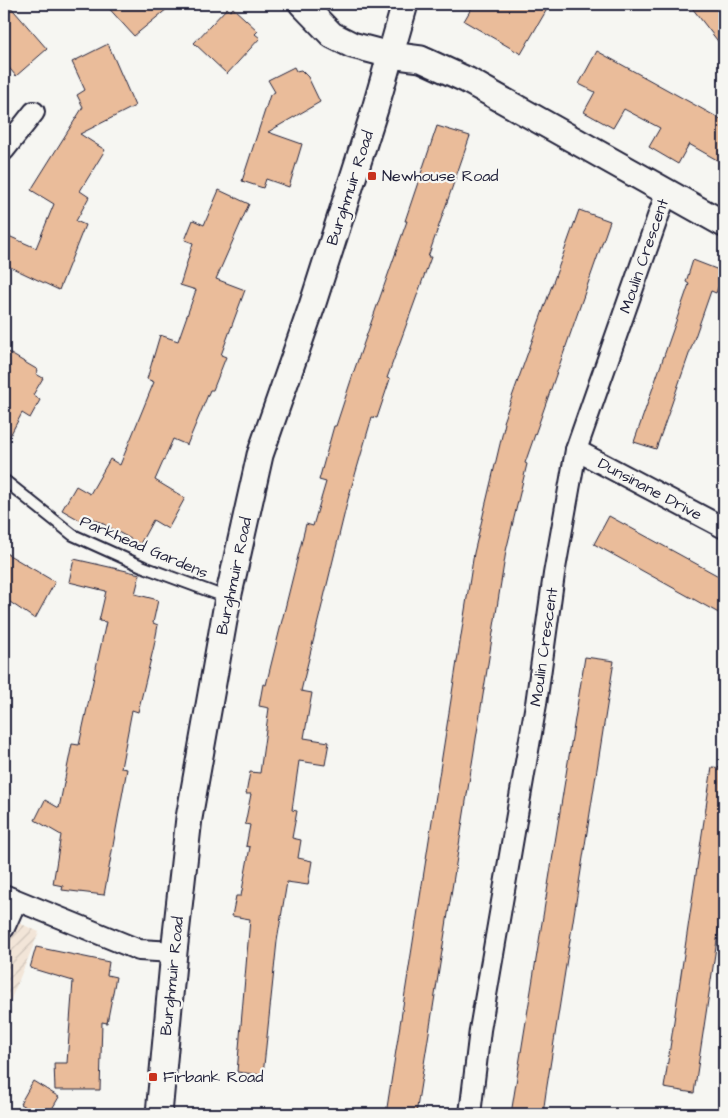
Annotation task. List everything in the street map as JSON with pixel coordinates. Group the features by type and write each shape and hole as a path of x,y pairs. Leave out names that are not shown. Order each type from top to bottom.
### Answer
{"street":[{"path":"302,4 332,35 352,45 390,55 421,59 467,80 724,224"},
{"name":"Burghmuir Road","path":"159,1114 189,818 228,598 260,455 312,306 376,109 405,4"},
{"path":"7,138 34,112"},
{"name":"Moulin Crescent","path":"470,1114 480,1030 533,724 554,574 576,450 667,192"},
{"name":"Dunsinane Drive","path":"576,450 724,528"},
{"path":"4,928 10,898 139,950 174,952"}],"lane":[{"name":"Parkhead Gardens","path":"4,480 73,535 144,567 228,598"}],"shaded area":[{"path":"17,922 39,932 8,1006 4,1005 4,954"}],"building":[{"path":"4,4 8,4 47,49 16,76 4,62"},
{"path":"105,4 173,4 134,36"},
{"path":"474,4 550,4 521,54 464,21"},
{"path":"689,4 724,4 724,49"},
{"path":"227,8 230,11 233,8 258,31 255,34 260,38 227,74 194,43"},
{"path":"108,44 135,106 80,134 105,150 80,191 89,197 76,221 85,225 59,290 4,264 4,234 36,248 54,204 31,190 83,107 77,95 85,90 72,62"},
{"path":"597,51 724,121 724,164 689,144 678,164 649,147 660,128 624,109 613,128 584,112 595,92 579,84"},
{"path":"294,67 296,71 301,70 308,77 320,102 268,132 302,144 289,187 266,179 263,188 242,181 270,95 275,92 268,80"},
{"path":"437,126 470,136 428,257 431,257 387,378 390,379 377,418 372,417 348,499 301,691 312,693 304,738 329,742 325,765 299,761 292,810 297,811 292,838 301,840 298,858 312,861 308,885 287,882 277,941 263,1075 237,1072 250,919 232,916 236,896 241,896 250,847 246,846 250,825 245,824 251,794 246,794 250,772 260,773 269,708 259,706 263,684 266,685 306,524 313,526 326,482 319,480 334,426 336,426 407,221 405,221"},
{"path":"219,190 249,204 216,279 245,290 221,355 226,357 187,445 173,439 155,480 185,498 168,529 153,520 140,544 87,515 83,522 62,510 76,486 90,494 110,459 120,465 154,382 147,379 160,335 178,341 196,290 180,285 193,243 185,240 193,220 204,225"},
{"path":"579,210 610,221 525,463 527,464 506,551 416,1114 386,1114 474,553 505,423 503,422"},
{"path":"693,260 724,272 716,293 711,291 656,449 634,442 689,284 686,282"},
{"path":"4,350 38,370 36,374 43,378 33,395 40,400 30,418 22,413 4,447"},
{"path":"609,516 724,579 724,616 594,544"},
{"path":"4,552 55,582 35,619 4,598"},
{"path":"74,559 140,574 135,594 158,600 153,623 158,625 154,646 138,712 132,710 121,768 127,769 104,895 62,890 63,886 53,884 61,835 35,820 45,800 59,808 72,744 79,745 106,622 99,621 106,591 69,582"},
{"path":"585,657 614,661 543,1114 511,1114"},
{"path":"712,767 724,768 724,894 694,1093 664,1088"},
{"path":"36,947 109,962 107,975 116,977 107,1023 102,1022 100,1090 55,1090 54,1063 67,1063 73,981 30,968"},
{"path":"33,1081 59,1097 49,1114 37,1114 20,1104"}],"place":[{"name":"Newhouse Road","path":"372,176"},
{"name":"Firbank Road","path":"153,1077"}]}
